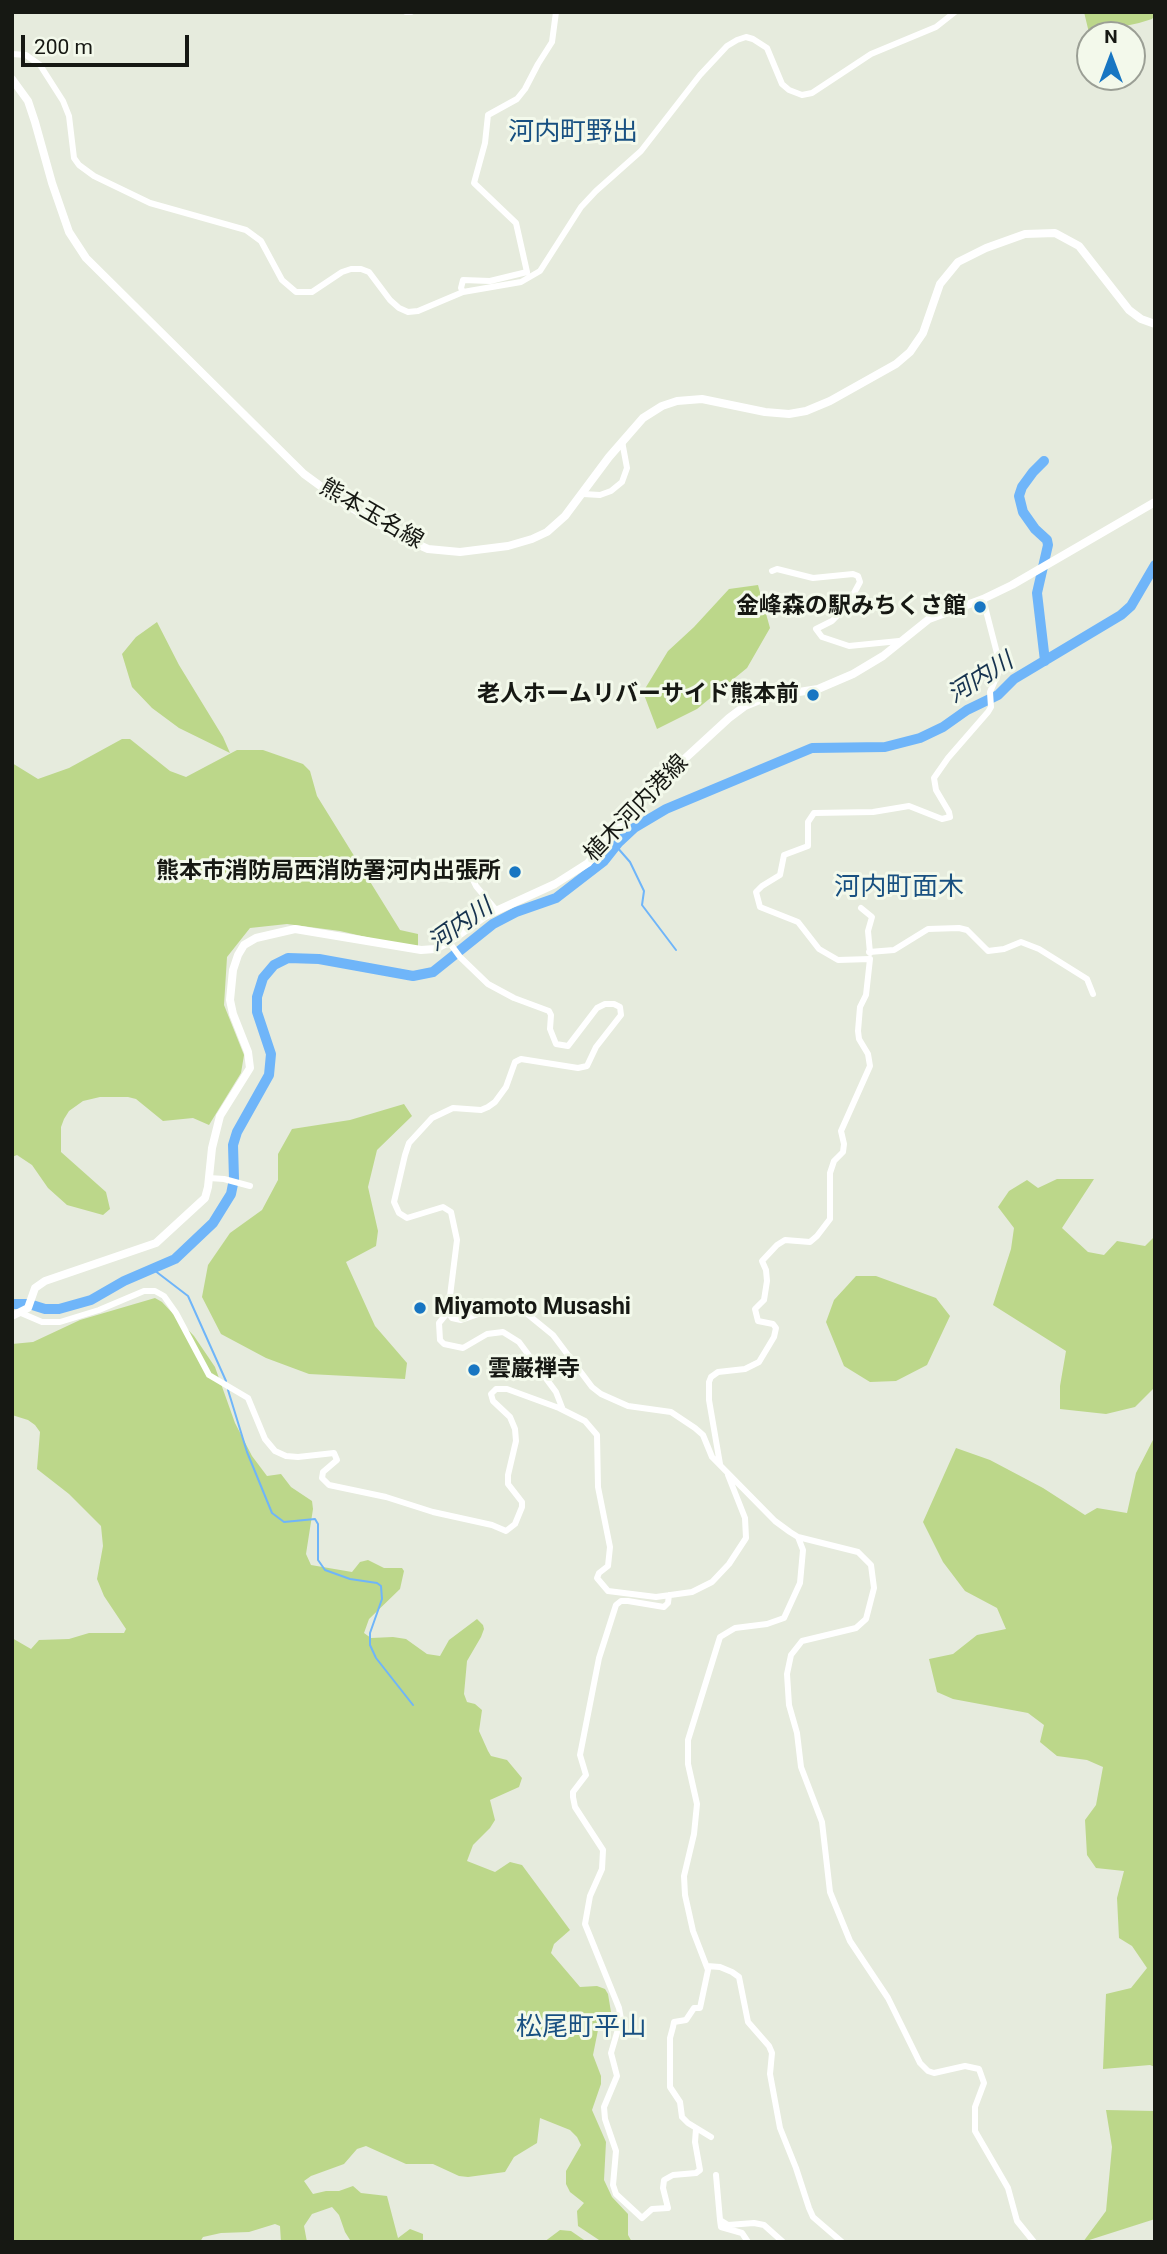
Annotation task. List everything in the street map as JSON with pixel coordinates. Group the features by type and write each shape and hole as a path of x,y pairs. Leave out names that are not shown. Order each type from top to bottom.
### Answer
{"main road":[{"name":"熊本玉名線","path":"12,79 27,101 35,122 69,232 86,258 299,470 332,496 401,537 428,548 453,552 508,546 533,539 557,524 622,441 643,418 662,406 677,401 702,399 765,412 789,414 821,405 896,364 910,352 923,333 940,284 958,262 986,248 1025,234 1055,233 1079,246 1129,310 1141,319 1155,324"},
{"name":"植木河内港線","path":"20,1312 35,1288 44,1281 156,1243 205,1198 212,1148 220,1116 250,1068 248,1052 230,1000 233,970 244,945 256,937 295,929 421,950 451,944 496,910 555,884 588,863 628,813 654,787 729,718 746,706 767,697 806,692 867,666 929,618 983,599 1012,585 1155,502"}],"street":[{"path":"463,292 463,280 490,281 527,272 516,223 474,183 485,143 488,115 517,99 525,89 552,42 556,12"},
{"path":"12,54 26,55 40,65 63,101 71,123 72,149 79,165 94,176 150,203 246,230 261,241 282,280 296,292 312,292 342,272 361,270 369,272 390,300 408,312 418,311 463,292 521,282 540,271 581,207 641,151 700,75 727,46 737,40 753,39 768,48 782,84 802,95 811,93 871,54 936,27 955,12"},
{"path":"583,494 600,495 611,491 622,482 627,468 622,441"},
{"path":"772,571 813,578 853,574 858,576 860,582 847,606 832,621 816,629 822,637 849,646 899,641"},
{"path":"983,599 999,660 999,671 990,692 991,707 947,758 934,778 936,790 950,817 947,819 909,806 873,812 814,813 808,822 808,846 784,855 780,875 756,892 760,907 798,922 819,949 838,960 894,950 928,929 967,930 988,951 1004,949 1021,942 1039,949 1087,979 1093,994"},
{"path":"465,864 476,886 496,910"},
{"path":"20,1312 42,1322 60,1322 145,1291 155,1291 164,1296 176,1313 209,1375 248,1398 265,1439 275,1451 298,1457 334,1453 337,1460 323,1472 322,1478 329,1485 386,1497 506,1531 515,1524 522,1507 522,1502 509,1484 508,1475 516,1441 515,1429 510,1417 493,1401 491,1394 496,1389 507,1389 563,1410 591,1426 598,1439 598,1487 610,1547 608,1566 598,1573 597,1578 608,1591 656,1597 692,1592 712,1582 729,1564 746,1538 745,1518 723,1468 712,1429 709,1382 718,1372 746,1369 759,1362 774,1337 776,1328 773,1324 758,1321 755,1309 764,1300 767,1281 762,1261 785,1240 810,1242 830,1219 830,1173 834,1161 843,1152 845,1144 841,1131 870,1066 858,1031 860,1007 866,995 870,955 868,931 872,917 861,908"},
{"path":"451,944 460,957 488,984 514,998 549,1011 552,1037 556,1044 568,1046 597,1008 614,1004 622,1011 586,1066 578,1068 521,1059 515,1062 506,1087 495,1102 481,1110 453,1108 432,1118 410,1143 401,1166 394,1202 399,1213 407,1218 443,1208 451,1212 457,1240 448,1312 439,1323 440,1340 444,1345 463,1348 487,1334 503,1332 519,1342 556,1392 563,1410"},
{"path":"209,1178 250,1186"},
{"path":"448,1312 452,1318 461,1320 496,1308 526,1313 553,1335 592,1387 601,1394 628,1406 671,1412 682,1418 703,1435 712,1457 775,1521 798,1537 858,1552 871,1565 871,1604 862,1625 802,1642 791,1655 787,1674 789,1705 797,1733 801,1768 822,1822 827,1879 832,1900 850,1941 888,1998 924,2067 934,2073 965,2066 979,2068 984,2083 975,2107 975,2131 1008,2188 1017,2221 1034,2242"},
{"path":"711,2137 682,2117 679,2099 670,2087 670,2038 674,2022 686,2020 694,2008 700,2008 707,1978 707,1966 693,1931 685,1895 684,1876 694,1834 697,1804 688,1764 688,1740 720,1637 735,1628 768,1624 784,1618 798,1592 802,1572 803,1550 798,1537"},
{"path":"668,1595 668,1603 664,1607 628,1601 621,1601 616,1605 599,1658 581,1752 581,1762 586,1775 573,1792 573,1797 575,1807 603,1850 604,1859 590,1896 585,1924 621,2019 611,2053 617,2076 604,2107 605,2119 616,2151 612,2185 617,2194 642,2218 652,2209 668,2208 663,2188 664,2180 673,2175 696,2173 700,2170 695,2142 696,2129"},
{"path":"707,1966 720,1967 739,1977 748,2022 772,2053 770,2074 780,2128 809,2208 813,2217 842,2242"},
{"path":"716,2175 721,2227 742,2233 748,2242"},
{"path":"720,2220 728,2225 764,2225 783,2242"}],"green space":[{"path":"1084,12 1155,12 1152,19 1146,21 1086,21"},
{"path":"758,585 770,628 747,668 697,709 657,729 643,692 668,651 729,589"},
{"path":"157,622 230,753 179,728 152,708 132,687 122,654 136,637"},
{"path":"122,739 130,739 170,771 186,777 237,750 263,750 303,764 310,771 317,796 400,930 418,934 418,949 340,931 287,924 250,928 227,957 224,1005 244,1055 241,1073 209,1125 193,1118 163,1121 136,1099 128,1097 100,1097 83,1101 69,1111 64,1119 61,1127 61,1152 106,1192 110,1209 103,1215 67,1205 48,1188 32,1165 17,1155 12,1157 12,763 38,779 69,768"},
{"path":"404,1104 412,1116 377,1150 368,1187 378,1231 376,1246 346,1262 375,1326 407,1363 405,1379 309,1374 266,1358 221,1334 202,1297 208,1265 230,1233 262,1210 278,1180 278,1154 292,1129 350,1120"},
{"path":"1057,1179 1094,1179 1062,1228 1088,1252 1104,1255 1117,1241 1145,1246 1155,1236 1155,1387 1135,1407 1106,1414 1060,1409 1060,1386 1066,1351 993,1305 1011,1249 1014,1228 998,1207 1009,1191 1027,1180 1038,1188"},
{"path":"856,1276 876,1276 936,1298 950,1316 927,1365 896,1381 870,1382 844,1366 826,1322 834,1300"},
{"path":"155,1298 194,1336 215,1367 235,1423 252,1456 267,1476 281,1474 291,1487 312,1501 306,1554 311,1565 352,1572 360,1562 368,1560 384,1568 402,1568 404,1571 400,1589 369,1619 364,1633 371,1638 406,1639 427,1654 440,1656 449,1640 477,1619 483,1625 481,1637 467,1661 464,1694 467,1702 482,1710 479,1731 491,1756 507,1760 522,1778 519,1787 490,1800 495,1820 473,1845 467,1861 495,1872 510,1862 522,1865 570,1930 554,1944 551,1953 580,1987 597,1986 605,1989 608,1994 612,2018 598,2030 593,2055 601,2076 601,2084 592,2110 606,2142 604,2180 612,2197 628,2214 628,2235 632,2242 602,2242 578,2226 577,2211 584,2203 570,2192 566,2184 566,2171 581,2145 570,2130 540,2118 537,2143 514,2157 505,2172 459,2176 433,2164 406,2164 366,2146 357,2149 344,2164 304,2181 313,2194 339,2191 353,2186 361,2193 387,2196 398,2238 410,2229 423,2234 423,2242 350,2240 339,2215 332,2207 312,2214 304,2226 307,2242 281,2242 280,2226 275,2224 249,2232 203,2237 200,2242 12,2242 12,1638 31,1649 39,1640 69,1639 89,1633 124,1633 126,1629 104,1596 97,1579 103,1546 101,1526 69,1494 37,1469 40,1432 28,1420 12,1415 12,1344 33,1342 80,1320"},
{"path":"1155,1436 1155,2067 1150,2065 1103,2069 1106,1994 1131,1988 1147,1968 1132,1946 1119,1938 1117,1898 1124,1871 1096,1868 1087,1855 1085,1820 1096,1805 1103,1767 1087,1760 1057,1756 1040,1742 1044,1725 1028,1713 953,1699 937,1692 929,1659 953,1654 977,1635 1006,1629 997,1608 965,1591 943,1562 923,1522 956,1448 990,1460 1043,1488 1085,1515 1097,1508 1127,1513 1136,1473"},
{"path":"1106,2110 1155,2111 1155,2219 1083,2242 1106,2211 1112,2147"},
{"path":"560,2230 571,2231 587,2242 544,2242"}],"waterway":[{"path":"1044,461 1022,487 1019,496 1023,512 1047,540 1048,545 1037,593 1045,661"},
{"name":"河内川","path":"12,1304 59,1309 91,1300 124,1281 175,1259 213,1223 231,1194 234,1179 233,1145 237,1132 269,1075 271,1054 257,1012 257,997 263,978 274,965 288,958 319,959 413,976 433,972 493,924 516,912 556,898 604,861 634,828 666,809 812,748 885,747 920,738 943,727 967,710 998,695 1014,679 1121,615 1131,606 1155,565"},
{"path":"616,846 630,862 644,891 642,905 676,950"},
{"path":"154,1270 188,1296 226,1381"},
{"path":"228,1390 247,1452 272,1513 284,1522 315,1519 318,1524 318,1560 325,1570 381,1586 382,1599 370,1633 370,1645 376,1658 413,1705"}],"place":[{"name":"金峰森の駅みちくさ館","path":"980,607"},
{"name":"老人ホームリバーサイド熊本前","path":"813,695"},
{"name":"熊本市消防局西消防署河内出張所","path":"515,872"},
{"name":"Miyamoto Musashi","path":"420,1308"},
{"name":"雲巌禅寺","path":"474,1370"}],"district":[{"name":"河内町野出","path":"573,133"},
{"name":"河内町面木","path":"899,888"},
{"name":"松尾町平山","path":"581,2028"}]}
